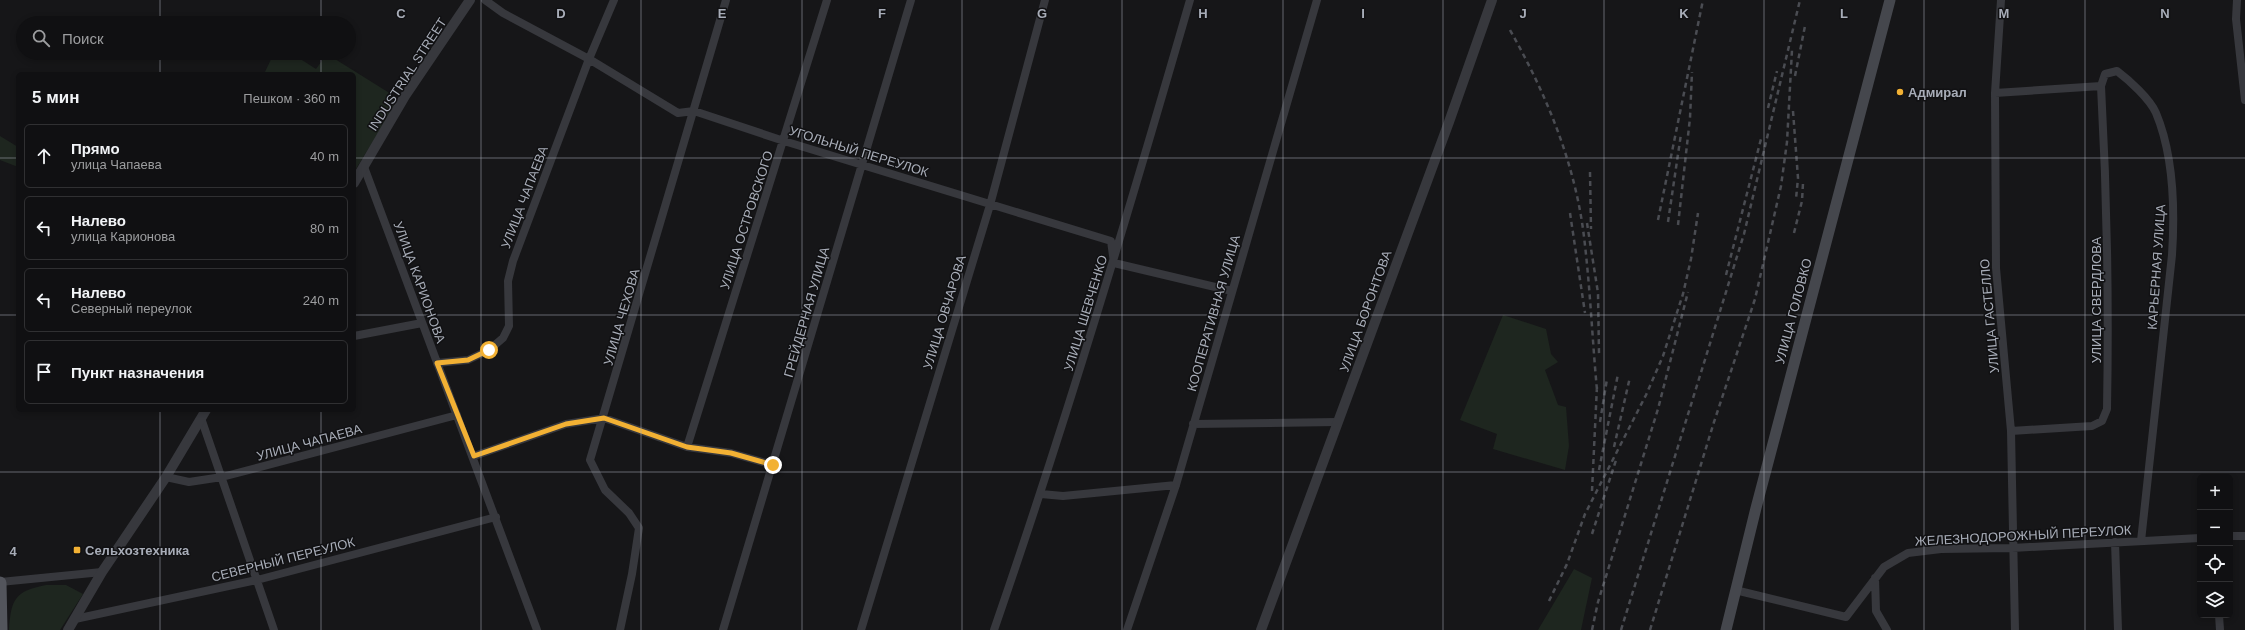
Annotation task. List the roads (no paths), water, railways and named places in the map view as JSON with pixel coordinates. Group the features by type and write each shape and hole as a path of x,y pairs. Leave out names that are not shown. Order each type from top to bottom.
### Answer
{"main road":[{"name":"УЛИЦА ГОЛОВКО","path":"1726,630 1735,590 1890,0"},
{"path":"0,582 1,630"}],"street":[{"name":"INDUSTRIAL STREET","path":"356,180 405,96 470,0"},
{"name":"УГОЛЬНЫЙ ПЕРЕУЛОК","path":"485,0 503,13 589,59 678,113 694,111 784,141 1111,241 1114,263"},
{"name":"УЛИЦА ЧАПАЕВА","path":"437,363 468,360 489,350 503,338 509,326 508,281 513,261 589,59 614,0"},
{"name":"УЛИЦА ЧЕХОВА","path":"620,630 632,574 639,528 629,514 605,490 590,460 604,418 726,0"},
{"name":"УЛИЦА ОСТРОВСКОГО","path":"687,447 827,0"},
{"name":"ГРЕЙДЕРНАЯ УЛИЦА","path":"723,630 911,0"},
{"name":"УЛИЦА ОВЧАРОВА","path":"861,630 990,205 1045,0"},
{"name":"УЛИЦА ШЕВЧЕНКО","path":"994,630 1041,494 1114,263 1190,0"},
{"name":"КООПЕРАТИВНАЯ УЛИЦА","path":"1126,630 1176,485 1317,0"},
{"name":"УЛИЦА БОРОНТОВА","path":"1261,630 1452,114 1492,0"},
{"name":"УЛИЦА ГАСТЕЛЛО","path":"2001,0 1996,93 1996,268 2011,431 2012,548 2015,630"},
{"path":"2236,0 2236,19 2245,100"},
{"name":"КАРЬЕРНАЯ УЛИЦА","path":"2101,86 2105,74 2117,71 2130,80 2156,112 2166,148 2174,203 2172,255 2141,541"},
{"path":"1996,93 2101,86"},
{"name":"УЛИЦА СВЕРДЛОВА","path":"2011,431 2092,426 2102,421 2107,409 2109,310 2107,192 2101,86"},
{"name":"УЛИЦА КАРИОНОВА","path":"364,167 437,363 474,456 537,630"},
{"path":"1114,263 1232,291"},
{"path":"356,336 422,323"},
{"path":"203,414 222,477 274,630"},
{"path":"68,630 102,572 166,477 203,414"},
{"name":"УЛИЦА ЧАПАЕВА","path":"166,477 189,482 222,477 457,415"},
{"path":"474,456 566,424 604,418 687,447 731,453 773,465"},
{"path":"1193,424 1337,422"},
{"path":"1041,494 1063,496 1176,485"},
{"name":"СЕВЕРНЫЙ ПЕРЕУЛОК","path":"74,619 257,580 496,517"},
{"path":"2233,536 2245,536"},
{"name":"ЖЕЛЕЗНОДОРОЖНЫЙ ПЕРЕУЛОК","path":"1735,590 1846,617 1884,567 1908,553 1941,549 2012,548 2197,538"},
{"path":"2115,542 2118,630"},
{"path":"0,582 102,572"},
{"path":"1875,577 1876,611 1887,630"},
{"path":"2219,618 2220,630"}],"railway":[{"path":"1658,220 1703,0"},
{"path":"1621,630 1744,234 1800,0"},
{"path":"1795,76 1805,26"},
{"path":"1510,30 1546,101 1565,151 1572,177 1583,229 1597,390"},
{"path":"1650,630 1714,422 1755,299 1781,186 1787,142 1792,50"},
{"path":"1768,108 1777,71"},
{"path":"1678,225 1690,118 1692,72"},
{"path":"1793,111 1798,178 1796,199"},
{"path":"1668,222 1681,134"},
{"path":"1726,275 1761,139"},
{"path":"1590,172 1591,229"},
{"path":"1794,233 1802,201 1803,183"},
{"path":"1570,213 1585,313"},
{"path":"1549,601 1567,564 1585,514 1646,395 1663,356 1683,294 1691,259 1698,213"},
{"path":"1587,223 1598,293 1599,354"},
{"path":"1592,630 1598,602 1658,409 1688,292"},
{"path":"1599,470 1618,374"},
{"path":"1614,447 1630,377"},
{"path":"1600,422 1607,379"},
{"path":"1592,491 1597,386"},
{"path":"1592,534 1617,457"}],"place":[{"name":"Адмирал","path":"1900,92"},
{"name":"Сельхозтехника","path":"77,550"}]}
